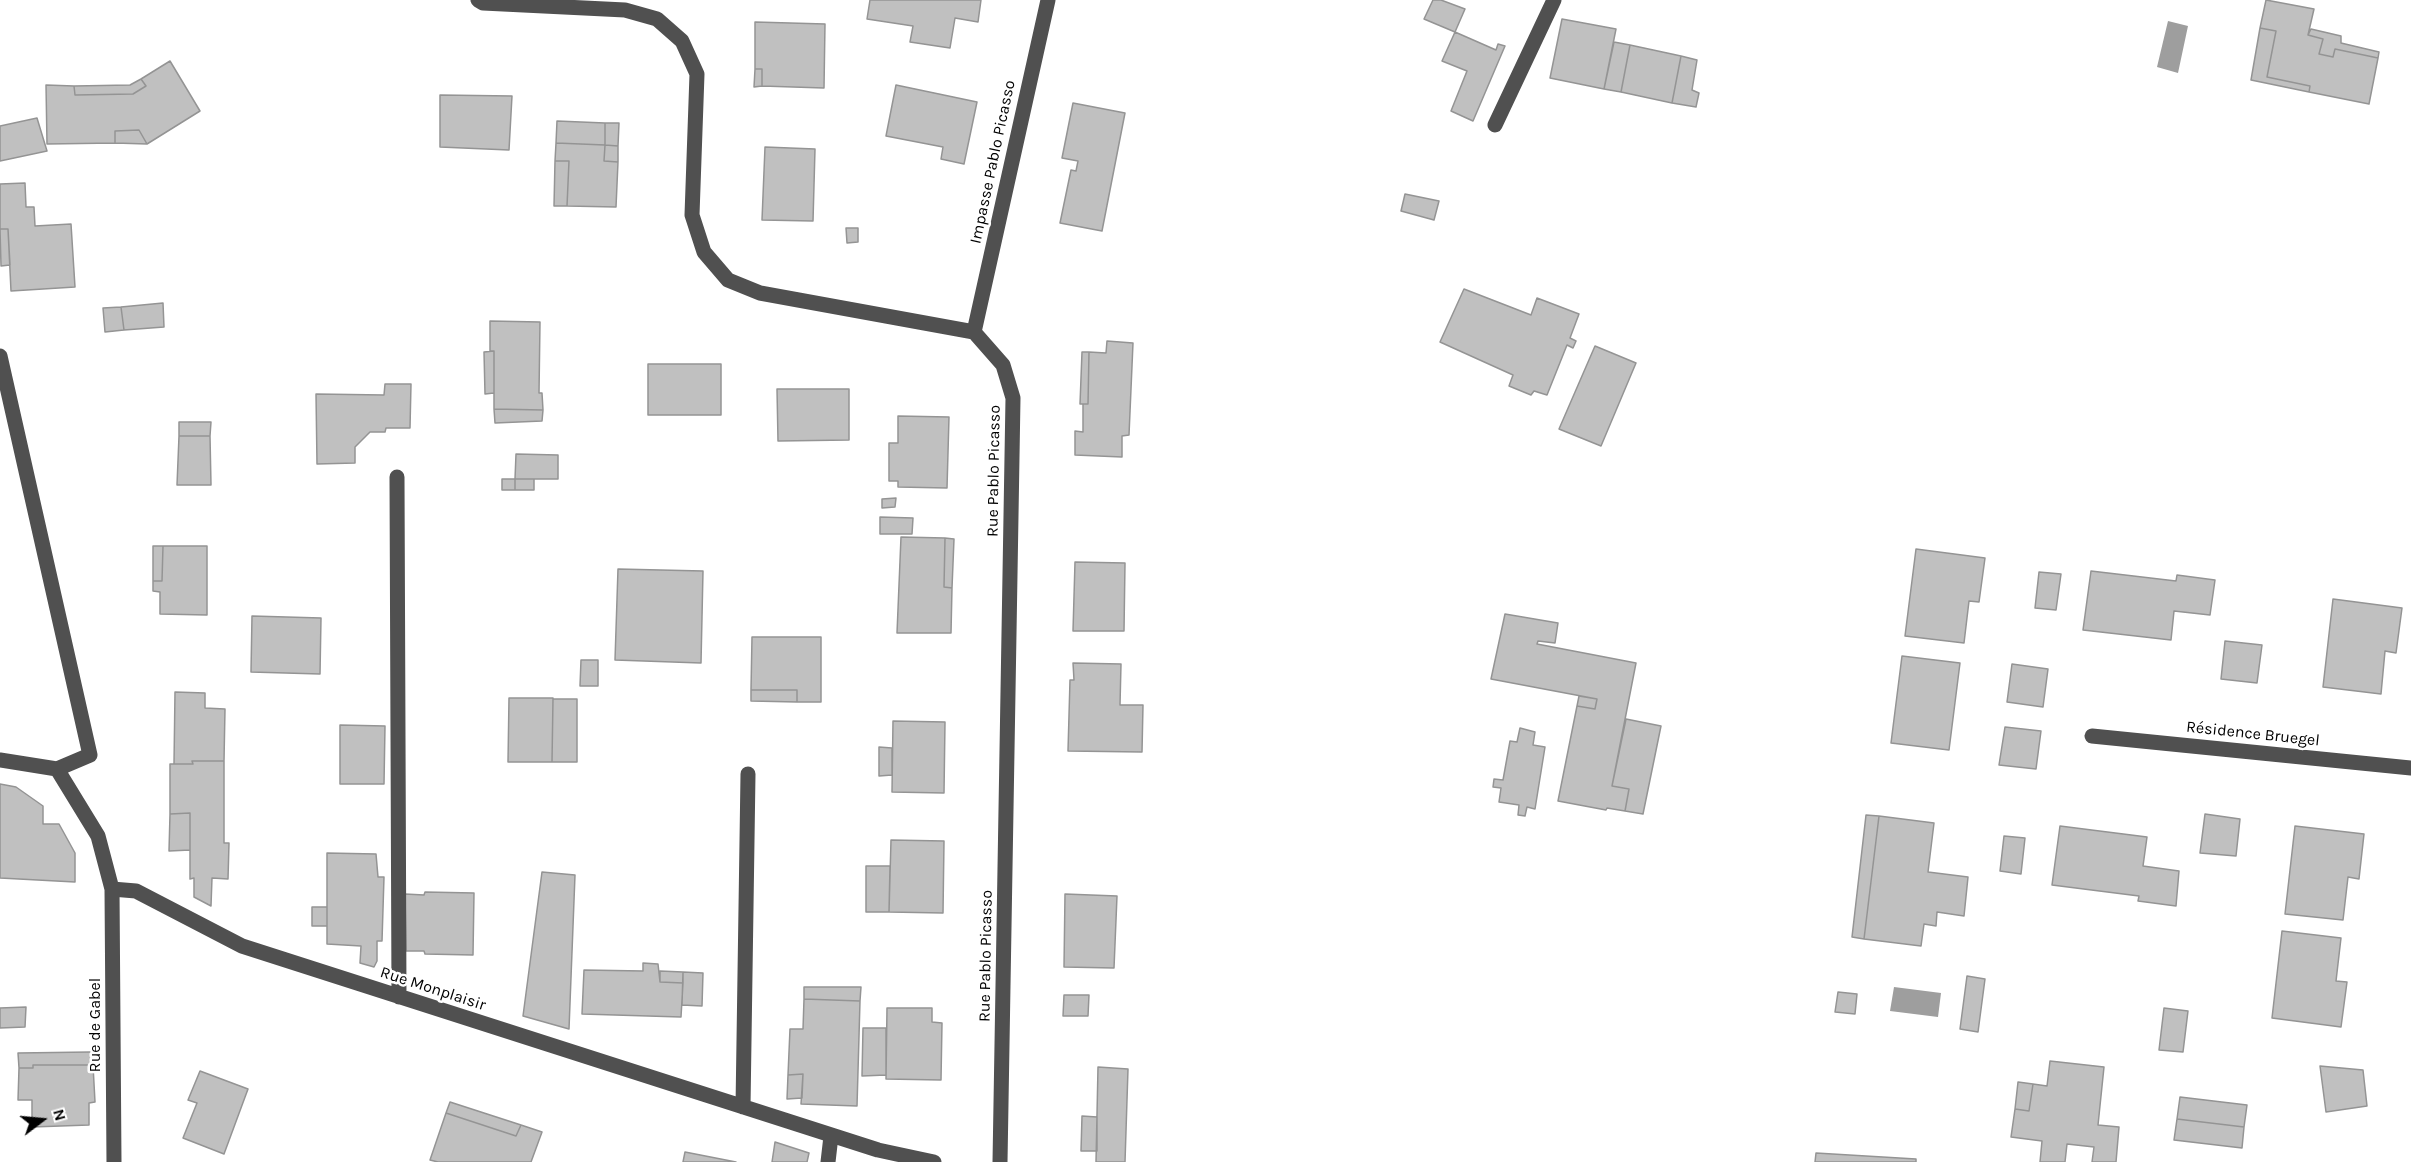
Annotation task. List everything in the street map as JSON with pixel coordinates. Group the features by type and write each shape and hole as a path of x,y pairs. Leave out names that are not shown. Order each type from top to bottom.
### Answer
{"street":[{"path":"478,0 483,3 625,10 657,19 682,41 697,74 692,215 704,252 728,280 760,293 974,332"},
{"name":"Impasse Pablo Picasso","path":"974,332 1048,0"},
{"path":"1495,125 1554,0"},
{"name":"Rue Pablo Picasso","path":"974,332 1002,365 1013,398 1000,1162"},
{"path":"0,356 90,756 57,769 0,760"},
{"path":"398,477 399,997"},
{"name":"Résidence Bruegel","path":"2092,736 2411,768"},
{"path":"57,769 98,836 112,889"},
{"path":"743,1107 748,774"},
{"name":"Rue Monplaisir","path":"112,889 136,891 242,946 831,1136 878,1150 933,1162"},
{"name":"Rue de Gabel","path":"112,889 114,1162"},
{"path":"828,1162 831,1136"}],"shaded area":[{"path":"2168,21 2188,26 2178,73 2157,67"},
{"path":"1894,987 1941,993 1938,1017 1890,1011"}],"building":[{"path":"870,0 981,0 978,22 955,18 950,48 910,42 913,26 867,19"},
{"path":"1433,0 1441,0 1465,9 1455,32 1424,19"},
{"path":"2266,0 2314,9 2308,35 2323,39 2319,54 2333,57 2335,49 2378,58 2369,104 2309,92 2310,86 2267,77 2276,31 2260,28"},
{"path":"1562,19 1616,29 1604,89 1550,78"},
{"path":"755,22 825,24 824,88 762,86 762,69 755,69"},
{"path":"2260,28 2276,31 2267,77 2310,86 2309,92 2251,80"},
{"path":"2311,29 2341,36 2341,43 2379,52 2378,58 2335,49 2333,57 2319,54 2323,39 2308,35"},
{"path":"1455,32 1496,50 1498,44 1505,46 1473,121 1451,111 1467,71 1442,61"},
{"path":"1614,42 1630,45 1621,92 1604,89"},
{"path":"1630,45 1681,56 1672,103 1621,92"},
{"path":"1681,56 1697,60 1692,90 1699,93 1696,107 1672,103"},
{"path":"170,61 200,111 147,144 139,130 115,131 115,143 47,144 46,85 74,86 75,95 133,94 146,86 141,79"},
{"path":"755,69 762,69 762,86 754,87"},
{"path":"141,79 146,86 133,94 75,95 74,86 130,85"},
{"path":"896,85 977,102 964,164 941,159 943,147 886,136"},
{"path":"440,95 512,96 509,150 440,147"},
{"path":"1073,103 1125,113 1102,231 1060,223 1071,170 1076,171 1078,161 1062,158"},
{"path":"37,118 47,151 0,161 0,126"},
{"path":"557,121 605,123 605,145 556,143"},
{"path":"605,123 619,123 618,146 605,145"},
{"path":"139,130 147,144 115,143 115,131"},
{"path":"556,143 605,145 604,161 618,162 616,207 567,206 569,161 555,161"},
{"path":"605,145 618,146 618,162 604,161"},
{"path":"765,147 815,149 813,221 762,220"},
{"path":"555,161 569,161 567,206 554,206"},
{"path":"25,183 26,207 34,207 35,226 71,224 75,287 11,291 8,229 0,229 0,184"},
{"path":"1405,194 1439,201 1434,220 1401,211"},
{"path":"846,228 858,228 858,242 847,243"},
{"path":"0,229 8,229 10,265 1,266"},
{"path":"1464,289 1531,315 1537,298 1579,314 1570,338 1576,341 1573,348 1567,345 1547,395 1534,391 1531,395 1509,386 1513,375 1440,342"},
{"path":"163,303 164,327 124,330 121,307"},
{"path":"121,307 124,330 105,332 103,308"},
{"path":"490,321 540,322 539,393 542,393 543,410 494,409 494,351 490,351"},
{"path":"1107,341 1133,343 1129,435 1122,436 1122,457 1075,455 1075,431 1083,432 1083,404 1088,404 1089,352 1106,353"},
{"path":"1595,346 1636,363 1601,446 1559,429"},
{"path":"494,351 494,393 485,394 484,352"},
{"path":"1082,352 1089,352 1088,404 1080,404"},
{"path":"648,364 721,364 721,415 648,415"},
{"path":"385,384 411,384 410,428 386,428 385,432 370,432 355,447 355,463 317,464 316,394 384,395"},
{"path":"777,389 849,389 849,440 778,441"},
{"path":"494,409 543,410 542,421 495,423"},
{"path":"898,416 949,417 947,488 898,487 898,481 889,481 889,443 898,443"},
{"path":"179,422 211,422 210,436 179,436"},
{"path":"179,436 210,436 211,485 177,485"},
{"path":"516,454 558,455 558,479 515,479"},
{"path":"502,479 515,479 515,490 502,490"},
{"path":"515,479 534,479 534,490 515,490"},
{"path":"896,498 895,507 882,508 882,499"},
{"path":"880,517 913,518 912,534 880,534"},
{"path":"901,537 945,538 944,587 952,588 951,633 897,633"},
{"path":"945,538 954,539 952,588 944,587"},
{"path":"153,546 163,546 162,581 153,581"},
{"path":"163,546 207,546 207,615 160,614 160,592 153,591 153,581 162,581"},
{"path":"1916,549 1985,558 1979,602 1969,601 1964,643 1905,636"},
{"path":"1075,562 1125,563 1124,631 1073,631"},
{"path":"618,569 703,571 701,663 615,660"},
{"path":"2091,571 2176,581 2177,575 2215,580 2210,615 2174,611 2171,640 2083,630"},
{"path":"2039,572 2061,574 2056,610 2035,608"},
{"path":"2333,599 2402,608 2396,653 2385,651 2381,694 2323,687"},
{"path":"1505,614 1558,623 1555,643 1538,641 1537,644 1636,663 1612,786 1629,789 1625,811 1607,808 1606,810 1558,801 1577,706 1595,709 1597,699 1491,679"},
{"path":"252,616 321,618 320,674 251,672"},
{"path":"752,637 821,637 821,702 797,702 797,690 751,690"},
{"path":"2225,641 2262,645 2257,683 2221,679"},
{"path":"1902,656 1960,663 1949,750 1891,743"},
{"path":"581,660 598,660 598,686 580,686"},
{"path":"1073,663 1121,664 1120,705 1143,705 1142,752 1068,751 1070,680 1074,680"},
{"path":"2012,664 2048,669 2043,707 2007,702"},
{"path":"751,690 797,690 797,702 751,701"},
{"path":"175,692 205,693 205,708 225,709 224,761 192,761 193,764 174,764"},
{"path":"1579,696 1597,699 1595,709 1577,706"},
{"path":"509,698 553,698 552,762 508,762"},
{"path":"553,699 577,699 577,762 552,762"},
{"path":"1626,719 1661,726 1643,814 1625,811 1629,789 1612,786"},
{"path":"893,721 945,722 944,793 892,792"},
{"path":"340,725 385,726 384,784 340,784"},
{"path":"2005,727 2041,731 2036,769 1999,765"},
{"path":"1520,728 1535,732 1533,745 1545,747 1535,809 1527,807 1525,816 1518,815 1519,805 1499,802 1501,788 1493,787 1494,779 1503,780 1510,741 1517,742"},
{"path":"879,747 892,748 892,775 879,776"},
{"path":"192,761 224,761 224,843 229,843 228,879 212,878 211,906 194,897 194,878 190,879 190,813 170,814 170,764 193,764"},
{"path":"0,784 16,787 43,806 43,824 59,824 75,853 75,882 0,878"},
{"path":"190,813 190,850 169,851 170,814"},
{"path":"2205,814 2240,819 2236,856 2200,853"},
{"path":"1866,815 1879,816 1864,939 1852,937"},
{"path":"1879,816 1934,823 1928,872 1968,877 1964,916 1937,912 1936,926 1924,924 1921,946 1864,939"},
{"path":"2060,826 2147,837 2143,866 2179,871 2176,906 2138,901 2139,896 2052,885"},
{"path":"2295,826 2364,834 2359,879 2348,877 2343,920 2285,914"},
{"path":"2004,836 2025,838 2021,874 2000,871"},
{"path":"891,840 944,841 943,913 889,912"},
{"path":"327,853 376,854 378,877 384,877 382,941 377,941 377,961 374,967 360,963 361,946 327,944"},
{"path":"866,866 890,866 889,912 866,912"},
{"path":"542,872 575,875 569,1029 523,1016"},
{"path":"425,892 474,893 473,955 425,954 424,951 406,951 405,894 424,895"},
{"path":"1065,894 1117,896 1114,968 1064,967"},
{"path":"312,907 327,907 327,926 312,926"},
{"path":"2282,931 2341,938 2336,981 2347,982 2341,1027 2272,1018"},
{"path":"643,963 658,964 660,982 683,983 681,1017 582,1014 584,970 643,971"},
{"path":"660,971 683,972 683,983 660,982"},
{"path":"683,972 703,973 702,1006 682,1005"},
{"path":"1967,976 1985,979 1978,1032 1960,1029"},
{"path":"804,987 861,987 860,1001 804,999"},
{"path":"1838,992 1857,994 1855,1014 1835,1012"},
{"path":"1064,995 1089,995 1088,1016 1063,1016"},
{"path":"804,999 860,1001 857,1106 801,1104 803,1074 788,1075 790,1029 803,1029"},
{"path":"26,1007 25,1027 0,1028 0,1008"},
{"path":"887,1008 932,1008 932,1022 942,1023 941,1080 886,1079"},
{"path":"2164,1008 2188,1011 2183,1052 2159,1050"},
{"path":"863,1028 886,1028 886,1075 862,1076"},
{"path":"93,1052 93,1065 33,1065 33,1068 19,1068 18,1053"},
{"path":"2050,1061 2104,1067 2098,1125 2119,1127 2116,1162 2092,1162 2094,1147 2067,1144 2065,1162 2040,1162 2042,1141 2011,1137 2015,1109 2029,1111 2033,1084 2047,1086"},
{"path":"33,1065 93,1065 95,1102 89,1103 89,1125 32,1127 32,1100 18,1100 19,1068 33,1068"},
{"path":"2320,1066 2363,1070 2367,1106 2326,1112"},
{"path":"1098,1067 1128,1069 1125,1162 1096,1162"},
{"path":"200,1071 248,1089 224,1154 183,1138 197,1103 188,1100"},
{"path":"803,1074 802,1098 787,1099 788,1075"},
{"path":"2018,1082 2033,1084 2029,1111 2015,1109"},
{"path":"2180,1097 2247,1105 2244,1127 2177,1119"},
{"path":"450,1102 521,1125 516,1136 446,1113"},
{"path":"446,1113 516,1136 521,1125 542,1132 531,1162 438,1162 430,1160"},
{"path":"1082,1116 1097,1117 1097,1151 1081,1151"},
{"path":"2177,1119 2244,1127 2242,1148 2174,1140"},
{"path":"775,1142 809,1153 807,1162 772,1162"},
{"path":"685,1152 736,1162 683,1162"},
{"path":"1816,1153 1916,1159 1916,1162 1815,1162"}]}
